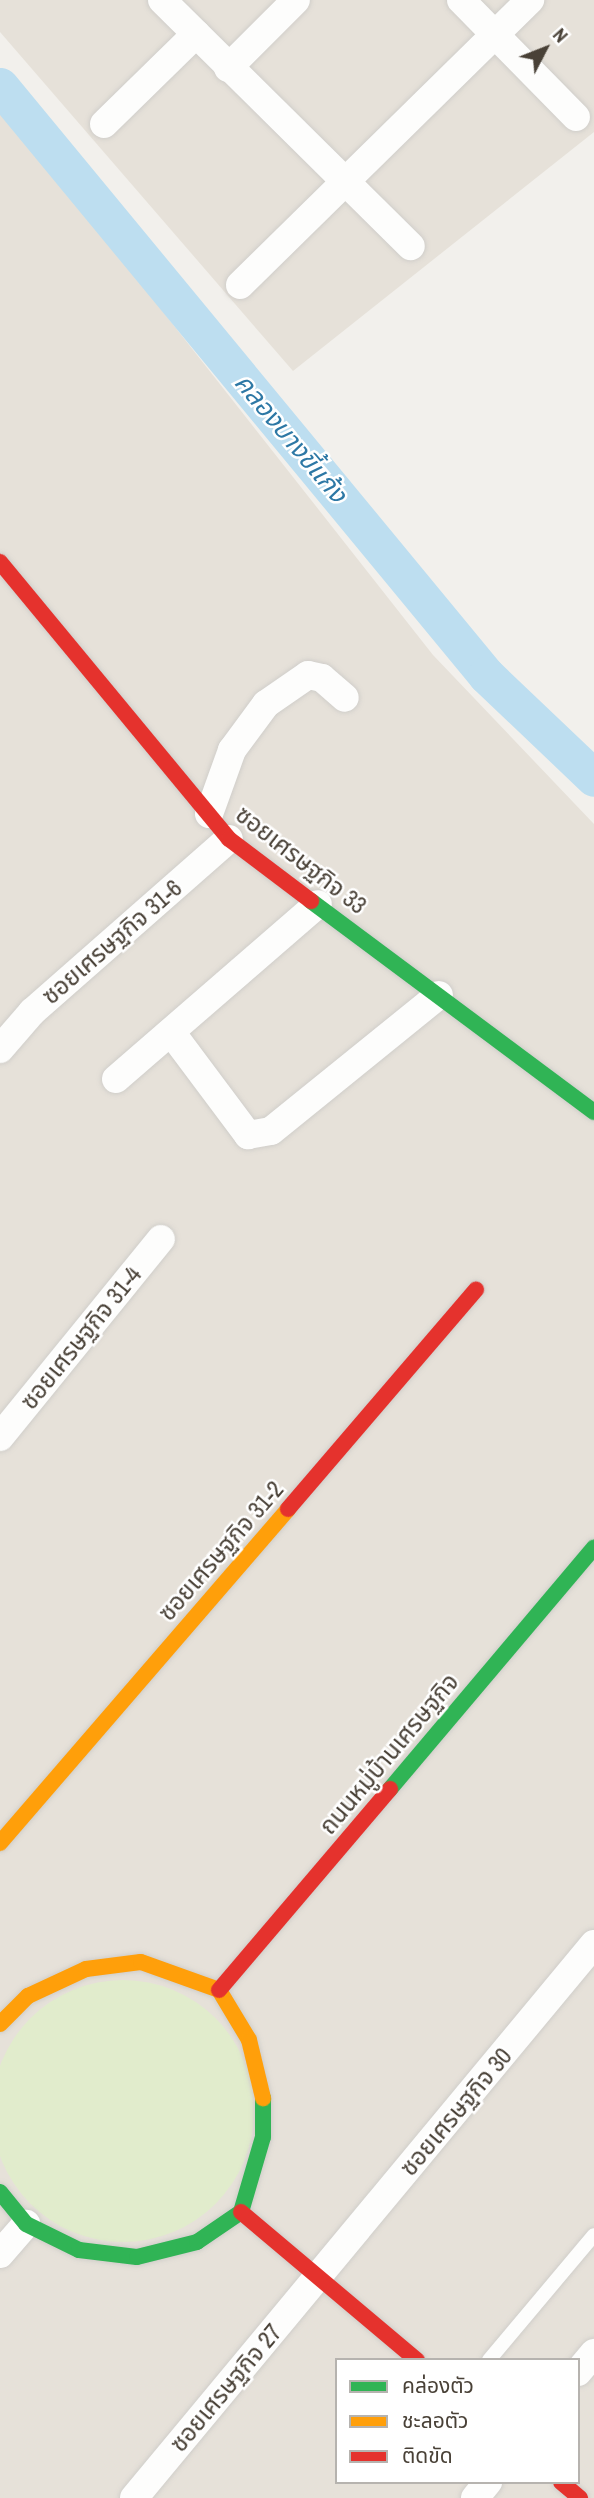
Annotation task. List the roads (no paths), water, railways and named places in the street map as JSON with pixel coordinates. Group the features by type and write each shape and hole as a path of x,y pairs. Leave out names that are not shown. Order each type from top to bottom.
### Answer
{"street":[{"path":"162,0 411,246"},
{"path":"228,68 296,0"},
{"path":"460,0 576,117"},
{"path":"240,285 530,0"},
{"path":"104,124 196,34"},
{"name":"ซอยเศรษฐกิจ 33","path":"0,562 229,839 594,1112"},
{"path":"209,814 232,750 266,704 294,680 308,675 322,678 345,698"},
{"name":"ซอยเศรษฐกิจ 31-6","path":"0,1049 32,1012 229,839"},
{"path":"117,1079 318,904"},
{"path":"171,1032 248,1135 271,1131 439,995"},
{"name":"ซอยเศรษฐกิจ 31-4","path":"0,1437 162,1239"},
{"name":"ซอยเศรษฐกิจ 31-2","path":"0,1843 476,1290"},
{"name":"ถนนหมู่บ้านเศรษฐกิจ","path":"219,1990 594,1548"},
{"name":"ซอยเศรษฐกิจ 30","path":"318,2278 594,1944"},
{"path":"0,2192 26,2224 79,2250 137,2257 197,2242 241,2212 263,2137 263,2089 249,2040 219,1990 141,1962 86,1969 28,1996 1,2022"},
{"path":"241,2212 415,2358"},
{"path":"0,2254 26,2224"},
{"name":"ซอยเศรษฐกิจ 27","path":"134,2498 318,2278"},
{"path":"580,2370 594,2353"},
{"path":"475,2498 486,2484"},
{"path":"563,2484 580,2498"}],"lane":[{"path":"491,2358 594,2235"}],"waterway":[{"name":"คลองบางขี้แก้ง","path":"0,86 486,675 594,778"}]}
